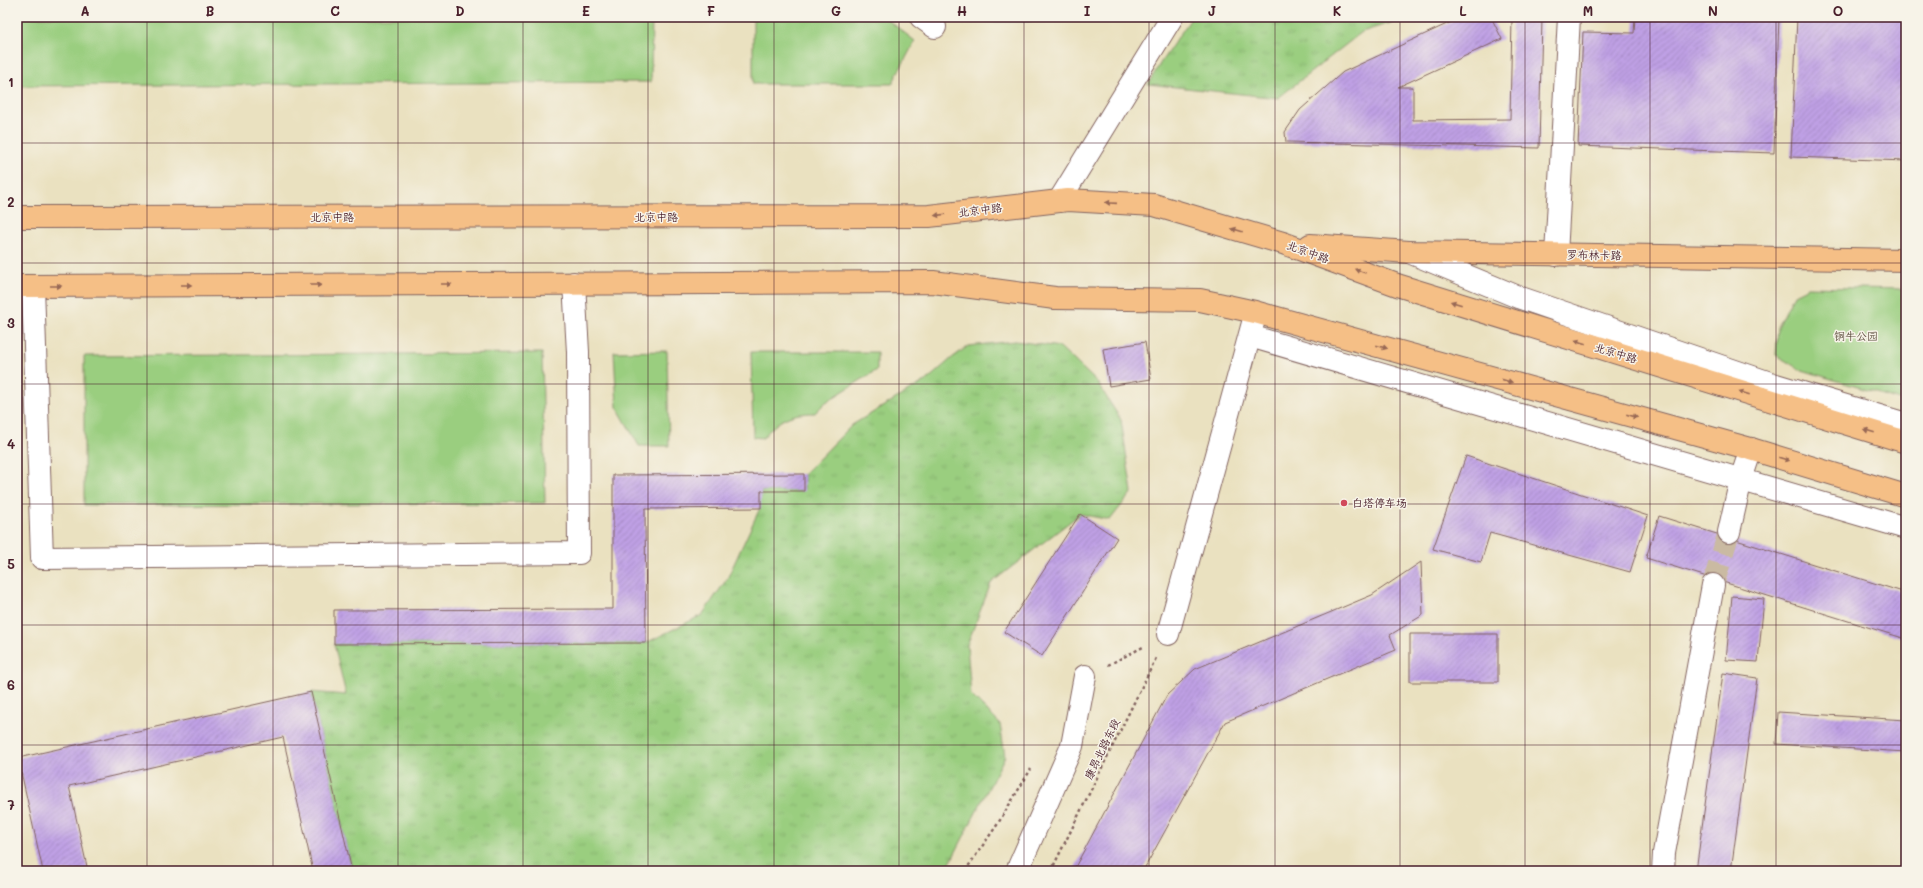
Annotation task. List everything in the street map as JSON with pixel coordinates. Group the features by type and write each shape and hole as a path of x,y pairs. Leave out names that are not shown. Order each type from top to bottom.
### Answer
{"main road":[{"name":"北京中路","path":"17,217 929,216 1068,200 1154,205 1283,243 1397,285 1906,442"},
{"name":"罗布林卡路","path":"1283,243 1409,252 1906,260"},
{"path":"25,286 933,282 1056,298 1200,300 1256,312 1751,449 1906,496"}],"street":[{"path":"1059,201 1172,17"},
{"path":"1556,255 1569,17"},
{"path":"1409,252 1518,297 1776,385 1906,424"},
{"path":"25,286 42,558 50,558 578,553 578,352 574,283"},
{"path":"1168,634 1256,312"},
{"path":"1250,336 1906,528"},
{"path":"1728,532 1741,479 1751,449"},
{"path":"1663,871 1664,853 1713,585"},
{"path":"1017,871 1072,746 1085,676"}],"path":[{"name":"康昂北路东段","path":"1051,871 1168,634"}],"green space":[{"path":"17,17 652,17 651,82 17,86"},
{"path":"753,17 884,17 915,41 892,84 753,84"},
{"path":"1192,17 1409,17 1362,32 1278,98 1148,84 1161,62"},
{"name":"铜牛公园","path":"1808,287 1906,289 1906,402 1799,369 1776,355 1778,327 1794,294"},
{"path":"1015,341 1060,347 1097,382 1121,420 1132,492 1110,520 1080,514 991,583 967,645 971,695 1000,724 1005,756 946,871 352,871 311,692 346,695 334,644 646,643 702,615 727,579 760,508 761,491 804,491 804,474 852,425 927,380 968,346"},
{"path":"667,351 669,446 639,446 617,407 614,352"},
{"path":"751,352 877,352 877,370 826,402 815,413 799,414 786,418 774,426 763,438 753,437"},
{"path":"542,353 545,503 84,505 84,356"}],"water":[{"path":"966,17 1034,17 1030,21 972,22"}],"building":[{"path":"1462,17 1491,17 1502,39 1398,87 1413,87 1413,120 1510,119 1512,18 1542,18 1539,148 1286,142 1285,132 1300,110 1343,72"},
{"path":"1635,17 1779,17 1774,153 1578,146 1583,32 1634,33"},
{"path":"1797,17 1906,17 1906,161 1791,157"},
{"path":"1145,342 1151,379 1109,386 1103,349"},
{"path":"1466,456 1648,516 1630,572 1490,533 1481,562 1433,549"},
{"path":"804,474 804,491 761,491 761,508 645,509 646,643 334,644 334,610 613,609 613,475"},
{"path":"1080,514 1117,538 1042,656 1004,632"},
{"path":"1659,516 1906,593 1906,639 1646,558"},
{"path":"1421,562 1423,615 1390,635 1396,650 1225,722 1143,871 1073,871 1167,695 1195,669 1372,595"},
{"path":"1732,596 1764,599 1758,662 1726,660"},
{"path":"1410,634 1498,634 1498,682 1410,682"},
{"path":"1723,673 1757,678 1731,871 1696,871"},
{"path":"311,692 352,871 313,871 283,737 69,786 88,871 43,871 18,758"},
{"path":"1778,712 1906,720 1906,752 1776,744"}],"tunnel":[{"path":"1713,585 1729,532"}],"place":[{"name":"白塔停车场","path":"1344,503"}]}
